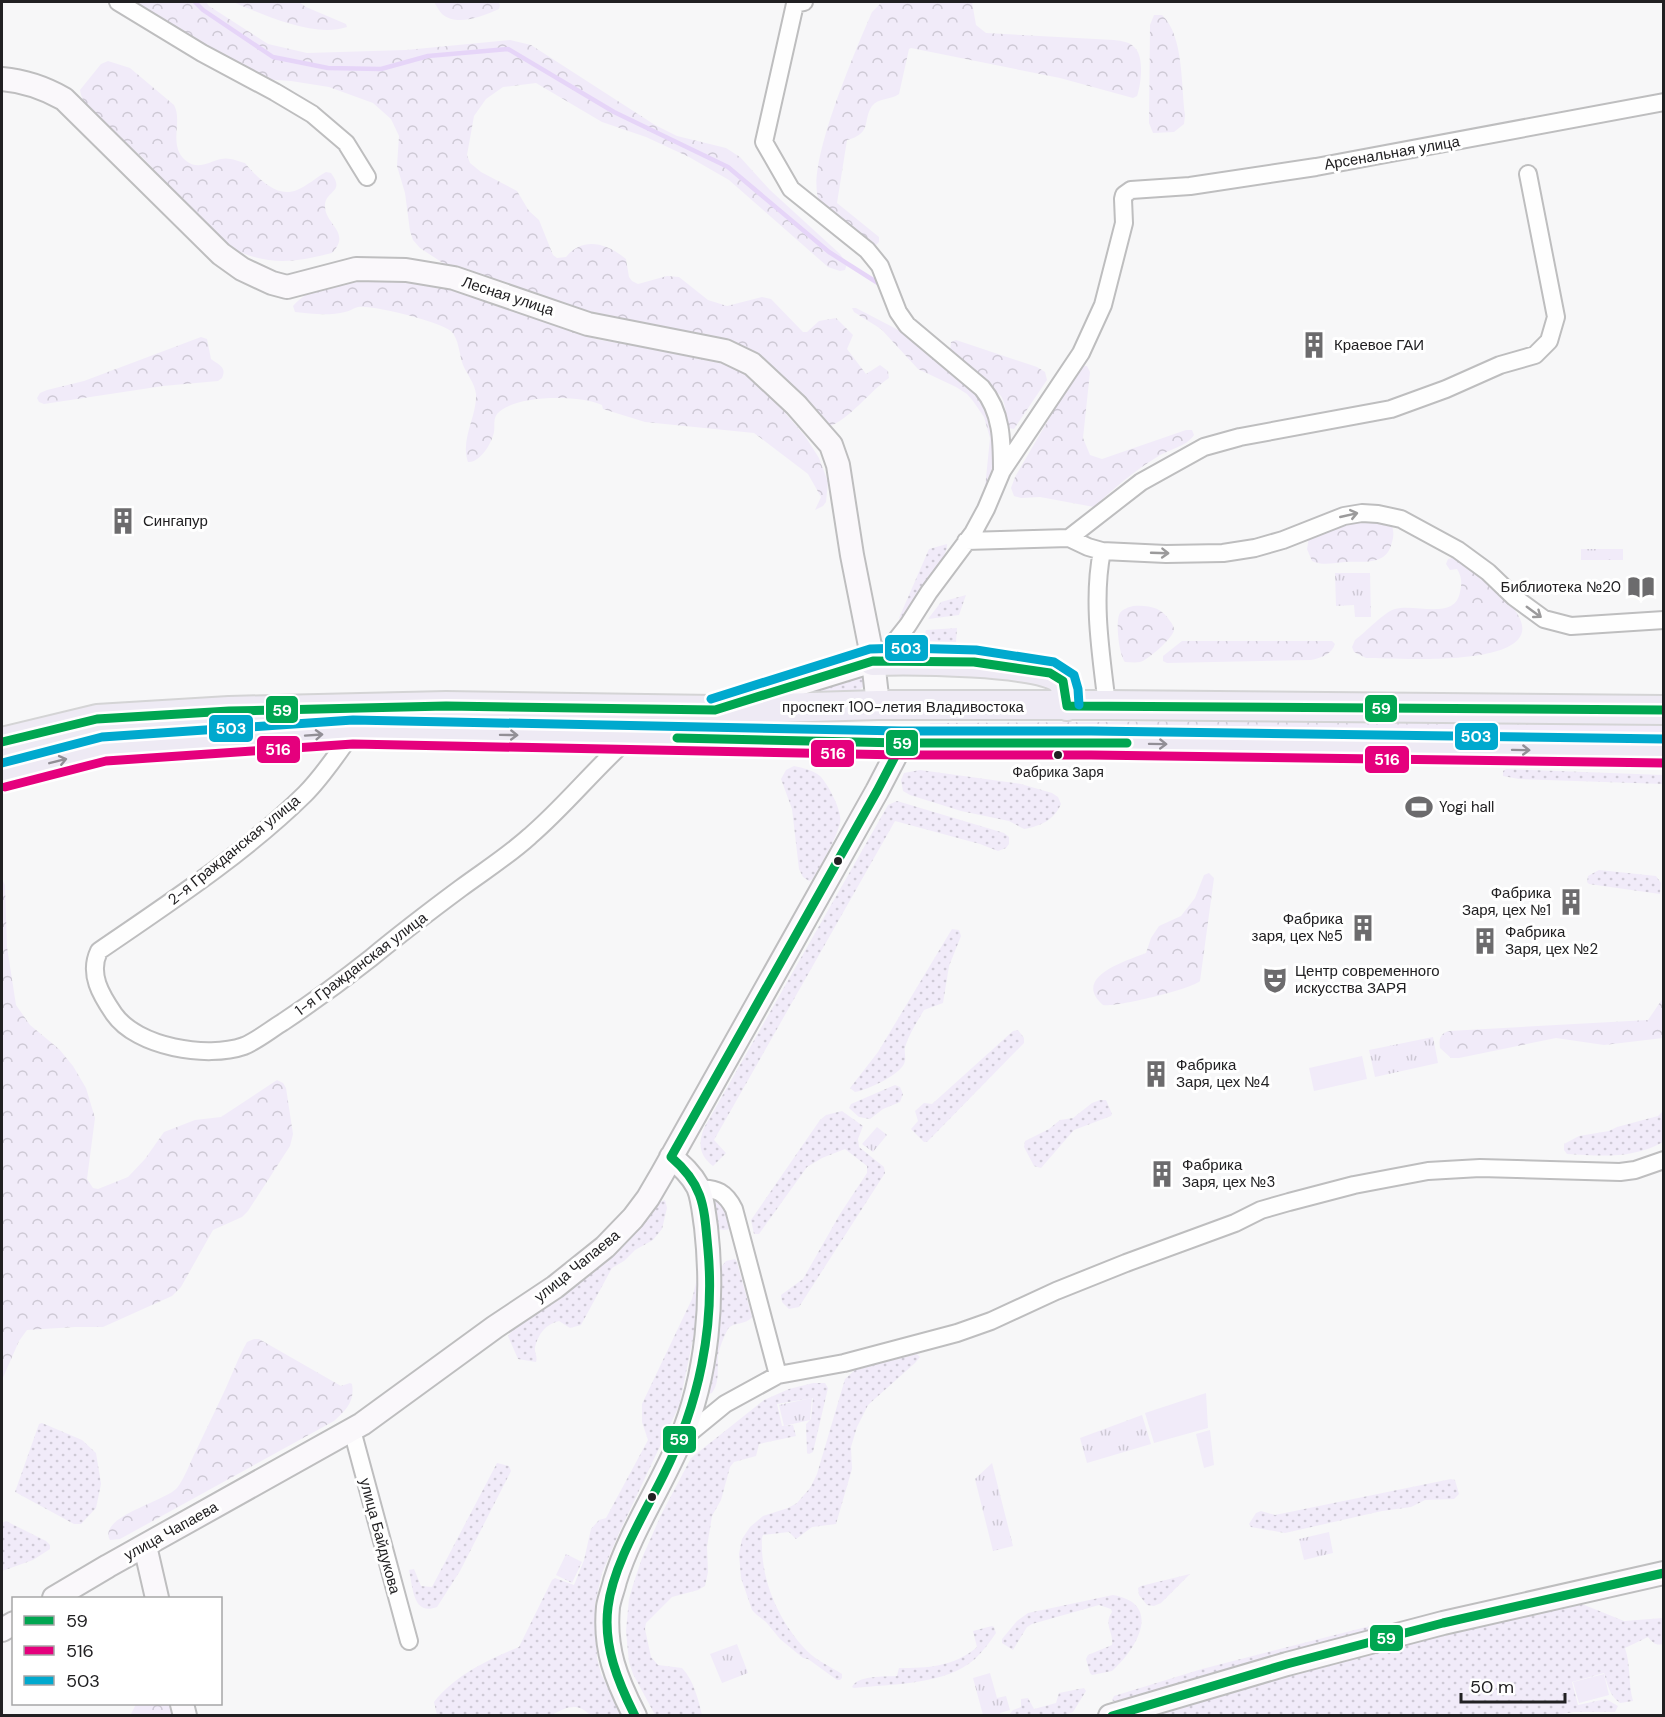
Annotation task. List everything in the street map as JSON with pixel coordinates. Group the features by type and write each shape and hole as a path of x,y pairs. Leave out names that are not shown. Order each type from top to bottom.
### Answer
{"highway":[{"path":"873,661 974,662 1050,673 1063,681 1067,706"},
{"name":"проспект 100-летия Владивостока","path":"2,742 97,720 228,711 446,706 716,710 878,705 1107,705 1664,710"},
{"path":"2,776 104,749 353,732 902,743 1091,743 1664,751"}],"main road":[{"name":"Лесная улица","path":"2,80 25,81 64,99 221,254 242,269 272,283 287,287 356,269 406,270 454,278 588,324 725,351 752,364 796,405 831,446 838,465 852,555 873,661 878,705"},
{"path":"716,710 873,661"},
{"name":"улица Чапаева","path":"57,1597 108,1566 352,1430 555,1287 620,1234 648,1198 878,791 902,743"},
{"path":"634,1716 611,1662 608,1640 608,1605 627,1550 680,1440 696,1393 706,1333 709,1257 699,1189 687,1171 671,1156"},
{"path":"145,1546 157,1597"},
{"path":"1110,1716 1264,1670 1443,1623 1664,1573"}],"street":[{"path":"118,2 202,53 312,114 346,142 367,177"},
{"path":"804,2 795,4 764,142 791,189 867,250 880,266 898,312 908,325 988,396 996,412 1002,437 1002,471 986,509 973,532 889,649 891,651 873,661"},
{"name":"Арсенальная улица","path":"1002,471 1081,353 1095,324 1108,286 1124,223 1124,195 1131,190 1190,186 1316,167 1664,102"},
{"path":"1070,538 1141,482 1204,447 1240,437 1391,409 1446,389 1500,365 1535,355 1550,341 1556,317 1528,174"},
{"path":"966,541 1070,538 1102,551 1166,554 1241,551 1283,540 1344,516 1362,513 1378,514 1401,519 1458,550 1544,619 1571,626 1664,620"},
{"path":"1102,551 1097,574 1098,616 1107,705"},
{"name":"2-я Гражданская улица","path":"99,951 177,898 260,834 306,793 353,732"},
{"name":"1-я Гражданская улица","path":"99,951 94,961 95,978 103,998 118,1020 135,1033 160,1043 198,1051 213,1052 245,1045 322,996 454,893 501,861 532,834 630,737"},
{"path":"680,1440 724,1404 778,1375 844,1363 957,1333 991,1321 1116,1267 1235,1223 1261,1210 1354,1185 1428,1171 1480,1167 1620,1172 1635,1170 1664,1160"},
{"path":"699,1189 712,1188 725,1195 734,1209 778,1375"},
{"name":"улица Байдукова","path":"352,1430 409,1641"}],"green space":[{"path":"131,2 206,2 268,44 307,53 406,50 510,40 531,45 655,125 677,136 726,148 740,157 770,190 840,254 847,264 845,270 840,271 828,267 729,180 689,157 646,137 602,122 536,83 503,87 486,99 474,116 467,155 470,163 481,172 517,191 529,211 539,220 553,255 557,258 566,257 573,250 587,244 603,246 626,259 629,277 638,284 667,276 679,277 708,300 727,306 762,297 771,299 803,332 807,332 819,321 836,318 853,335 847,349 866,374 880,365 888,371 889,378 844,418 829,426 776,372 455,271 420,248 413,240 405,193 397,166 399,136 391,119 373,103 329,87 262,79"},
{"path":"233,2 299,2 346,24 347,27 320,30 289,24"},
{"path":"434,2 498,2 500,5 499,9 478,17 455,20 442,14"},
{"path":"972,2 976,25 986,33 1126,42 1139,53 1141,79 1137,96 1133,98 1060,78 909,49 899,94 875,103 869,111 864,130 847,140 837,203 879,237 879,242 874,247 821,204 816,187 825,137 834,108 872,12 881,3"},
{"path":"1154,15 1162,15 1169,24 1178,48 1185,115 1184,124 1174,132 1153,133 1149,123 1150,25"},
{"path":"108,61 130,68 174,105 177,118 177,147 180,154 190,163 203,165 224,159 236,160 245,163 268,185 282,192 297,190 326,172 331,173 336,188 328,197 325,206 326,213 339,234 337,246 332,253 298,260 266,260 242,253 215,237 144,159 107,128 89,109 80,90 101,64"},
{"path":"362,278 406,279 442,284 494,305 595,339 738,367 752,378 805,436 819,458 828,482 826,502 815,510 821,497 808,474 754,433 645,422 603,409 602,405 579,399 548,398 506,407 496,416 493,436 485,452 477,459 468,462 467,436 476,403 476,394 463,365 456,338 451,331 421,319 365,307 333,314 295,312 293,306 307,294 334,283"},
{"path":"852,308 908,335 985,404 993,419 995,438 993,465 985,488 990,438 984,417 973,401 956,387 918,369 881,329 854,312"},
{"path":"201,337 207,339 211,359 224,371 222,378 218,381 163,386 44,404 37,398 40,393 47,390 84,381"},
{"path":"956,340 1037,367 1045,372 1047,380 1014,429 1009,428 1001,396 950,351 951,342"},
{"path":"1084,366 1087,366 1090,372 1083,438 1090,455 1102,459 1186,430 1192,430 1194,435 1187,442 1140,468 1094,507 1040,497 1014,496 1011,488 1015,477 1064,393"},
{"path":"1375,516 1391,524 1393,528 1393,540 1389,550 1380,559 1367,562 1324,564 1312,561 1307,549 1309,537 1328,527"},
{"path":"947,544 936,570 901,622 899,618 929,549"},
{"path":"1581,549 1623,549 1623,560 1581,560"},
{"path":"1452,558 1473,567 1502,596 1521,620 1519,638 1503,649 1476,655 1444,658 1366,658 1354,652 1352,647 1355,640 1380,618 1395,609 1443,609 1457,601 1461,586 1460,575 1457,569 1450,570 1446,564 1448,559"},
{"path":"1335,573 1370,573 1371,617 1355,617 1354,605 1336,606"},
{"path":"966,595 959,615 928,619 941,602"},
{"path":"1133,606 1159,610 1173,625 1174,630 1165,643 1149,657 1140,662 1125,662 1119,646 1119,617 1123,610"},
{"path":"957,628 956,642 926,641 924,638 926,630"},
{"path":"1182,641 1332,641 1335,644 1326,655 1311,660 1167,663 1163,661 1163,656"},
{"path":"865,675 865,685 856,693 808,693 808,691"},
{"path":"1251,721 1663,723 1664,737 1251,734 931,727 930,723"},
{"path":"794,766 820,776 834,798 840,818 832,845 813,879 809,881 803,877 799,869 792,809 781,779 786,770"},
{"path":"1506,769 1663,775 1663,784 1519,779 1503,776 1503,771"},
{"path":"920,770 1021,784 1052,793 1058,797 1061,804 1055,814 1046,821 1024,829 1009,821 961,811 903,791 901,780 904,773"},
{"path":"897,801 1004,833 1009,837 1009,844 998,851 895,821 714,1140 726,1153 713,1166 705,1158 701,1149 704,1128 888,805"},
{"path":"1599,870 1656,876 1661,883 1660,894 1589,884 1588,876"},
{"path":"1209,873 1214,878 1200,981 1183,989 1152,997 1121,1004 1103,1005 1095,995 1093,986 1097,978 1115,966 1146,953 1151,938 1159,926 1181,916 1195,898 1204,875"},
{"path":"2,879 5,885 7,947 16,1005 30,1025 59,1049 73,1066 86,1088 95,1118 87,1179 93,1188 98,1189 128,1177 145,1159 164,1132 195,1120 221,1117 277,1080 286,1088 293,1134 290,1146 248,1211 242,1217 213,1230 181,1287 172,1296 103,1327 27,1330 19,1341 2,1380"},
{"path":"952,929 959,930 961,936 949,966 943,1003 924,1010 905,1047 903,1066 876,1085 855,1092 850,1088 878,1052"},
{"path":"1663,998 1663,1038 1604,1045 1556,1038 1459,1058 1451,1058 1440,1048 1440,1038 1449,1031 1648,1020"},
{"path":"1018,1030 1024,1038 1024,1043 927,1142 924,1142 911,1129 918,1121 915,1111 924,1103 932,1104 1013,1031"},
{"path":"1433,1037 1438,1063 1375,1077 1369,1050"},
{"path":"1362,1056 1367,1079 1314,1091 1309,1068"},
{"path":"895,1085 900,1087 903,1094 900,1102 883,1109 870,1119 859,1117 849,1108 851,1104"},
{"path":"1106,1100 1111,1116 1074,1130 1041,1168 1034,1166 1024,1147 1025,1141 1049,1129 1060,1120 1073,1118 1092,1103"},
{"path":"842,1111 863,1126 858,1139 859,1147 884,1167 885,1173 799,1307 789,1309 782,1302 781,1295 803,1279 840,1214 867,1173 867,1166 845,1149 822,1158 807,1167 759,1234 754,1234 751,1220 820,1120 826,1115"},
{"path":"1663,1111 1663,1142 1652,1147 1628,1154 1604,1156 1567,1154 1564,1150 1564,1144 1579,1136 1609,1131 1658,1116"},
{"path":"877,1127 887,1135 873,1152 862,1144"},
{"path":"665,1200 667,1208 662,1229 653,1240 635,1250 624,1261 612,1268 581,1325 570,1328 559,1321 550,1324 543,1330 536,1342 536,1362 518,1359 508,1336 515,1327 657,1203"},
{"path":"715,1200 725,1207 731,1229 719,1229 713,1206"},
{"path":"735,1259 752,1317 728,1329 719,1353 716,1384 712,1393 707,1394 719,1318 722,1266 726,1261"},
{"path":"698,1275 698,1315 679,1406 602,1573 595,1604 597,1658 601,1674 622,1715 590,1715 581,1708 572,1707 552,1715 437,1715 434,1702 442,1692 462,1676 484,1663 519,1647 552,1580 555,1578 574,1585 584,1560 591,1529 599,1520 606,1518 648,1440 642,1422 642,1404 692,1299"},
{"path":"259,1339 341,1386 352,1384 351,1401 346,1409 334,1421 120,1539 110,1540 109,1532 113,1524 122,1517 177,1488 247,1342"},
{"path":"917,1354 920,1357 915,1363 868,1405 857,1427 851,1447 852,1469 836,1524 812,1527 796,1539 789,1532 763,1535 762,1538 764,1569 779,1613 807,1651 842,1674 842,1678 837,1680 808,1659 803,1658 780,1639 752,1610 741,1578 739,1554 742,1539 750,1527 763,1516 797,1503 810,1488 817,1474 845,1379 855,1370"},
{"path":"813,1383 825,1383 828,1388 813,1452 807,1453 806,1424 811,1419 813,1398 777,1404 782,1426 793,1425 796,1436 759,1444 756,1456 734,1462 730,1467 721,1500 712,1516 707,1547 708,1572 705,1586 672,1597 646,1623 645,1629 651,1657 658,1665 682,1668 693,1684 702,1715 655,1715 633,1674 629,1662 626,1631 629,1599 633,1585 661,1515 691,1458 764,1400 789,1389"},
{"path":"1206,1393 1208,1428 1154,1443 1145,1413"},
{"path":"812,1398 810,1420 784,1426 779,1405"},
{"path":"1142,1415 1151,1444 1087,1463 1080,1438"},
{"path":"42,1423 82,1440 96,1453 101,1484 96,1508 81,1524 74,1524 15,1492 39,1424"},
{"path":"1210,1430 1214,1465 1204,1468 1196,1434"},
{"path":"497,1463 509,1466 511,1471 460,1571 437,1607 423,1608 413,1592 409,1570 414,1569 421,1586 432,1587"},
{"path":"992,1463 1013,1546 993,1551 975,1479"},
{"path":"1455,1480 1459,1494 1454,1499 1425,1500 1411,1507 1382,1511 1285,1533 1251,1527 1249,1524 1256,1513 1261,1511 1275,1515"},
{"path":"6,1521 46,1541 50,1549 33,1560 2,1571 2,1523"},
{"path":"1329,1532 1333,1553 1304,1560 1299,1539"},
{"path":"566,1554 582,1562 572,1583 556,1575"},
{"path":"1190,1574 1161,1603 1154,1606 1147,1605 1139,1595 1138,1588 1141,1586"},
{"path":"1113,1595 1129,1600 1138,1608 1141,1628 1129,1652 1112,1671 1092,1675 1086,1659 1088,1655 1112,1645 1108,1621 1112,1612 1111,1609 1099,1605 1032,1624 1027,1627 1013,1650 1002,1643 1002,1639 1017,1621 1028,1613"},
{"path":"1582,1604 1624,1621 1663,1618 1663,1644 1655,1644 1648,1637 1625,1648 1633,1701 1620,1703 1616,1700 1609,1690 1604,1673 1572,1682 1578,1705 1606,1699 1618,1706 1615,1712 1574,1712 1548,1716 1148,1716 1311,1667 1501,1620"},
{"path":"1382,1624 1384,1629 1115,1702 1112,1700 1114,1696 1202,1669"},
{"path":"992,1626 996,1633 981,1653 963,1668 934,1679 918,1682 852,1687 860,1680 897,1676 899,1668 930,1667 959,1659 977,1647 973,1631"},
{"path":"737,1644 748,1673 722,1683 710,1654"},
{"path":"990,1673 997,1698 1006,1696 1010,1710 1000,1713 1001,1715 983,1715 973,1678"},
{"path":"1604,1674 1609,1695 1579,1703 1573,1682"},
{"path":"1084,1688 1086,1691 1073,1712 1064,1715 1009,1715 1013,1710 1021,1707 1021,1699 1028,1698 1034,1709 1056,1703 1059,1693"},
{"path":"136,1705 174,1705 177,1716 130,1716"}],"waterway":[{"path":"195,2 203,10 273,57 328,68 381,69 428,56 508,49 614,112 728,167 829,252 881,285"}],"transit line":[{"name":"503","path":"711,699 870,649 905,648 976,650 1054,662 1074,675 1079,705"},
{"name":"59","path":"2,742 97,719 229,711 446,706 715,710 873,661 974,662 1050,673 1063,681 1067,706 1664,710"},
{"name":"503","path":"2,763 102,737 353,720 902,731 1091,731 1664,739"},
{"name":"59","path":"677,738 902,743 1127,743"},
{"name":"59","path":"671,1157 902,743"},
{"name":"516","path":"5,787 106,761 353,744 902,755 1091,755 1664,763"},
{"name":"59","path":"635,1716 613,1663 608,1636 608,1607 623,1556 664,1474 687,1420 702,1365 709,1308 710,1279 704,1210 691,1178 671,1157"},
{"name":"59","path":"1112,1716 1287,1664 1443,1623 1664,1573"}],"place":[{"name":"Краевое ГАИ","path":"1314,345"},
{"name":"Сингапур","path":"123,521"},
{"name":"Библиотека №20","path":"1641,587"},
{"name":"Фабрика Заря","path":"1058,755"},
{"name":"Yogi hall","path":"1419,807"},
{"name":"Фабрика Заря, цех №1","path":"1571,902"},
{"name":"Фабрика заря, цех №5","path":"1363,928"},
{"name":"Фабрика Заря, цех №2","path":"1485,941"},
{"name":"Центр современного искусства ЗАРЯ","path":"1275,980"},
{"name":"Фабрика Заря, цех №4","path":"1156,1074"},
{"name":"Фабрика Заря, цех №3","path":"1162,1174"}]}
